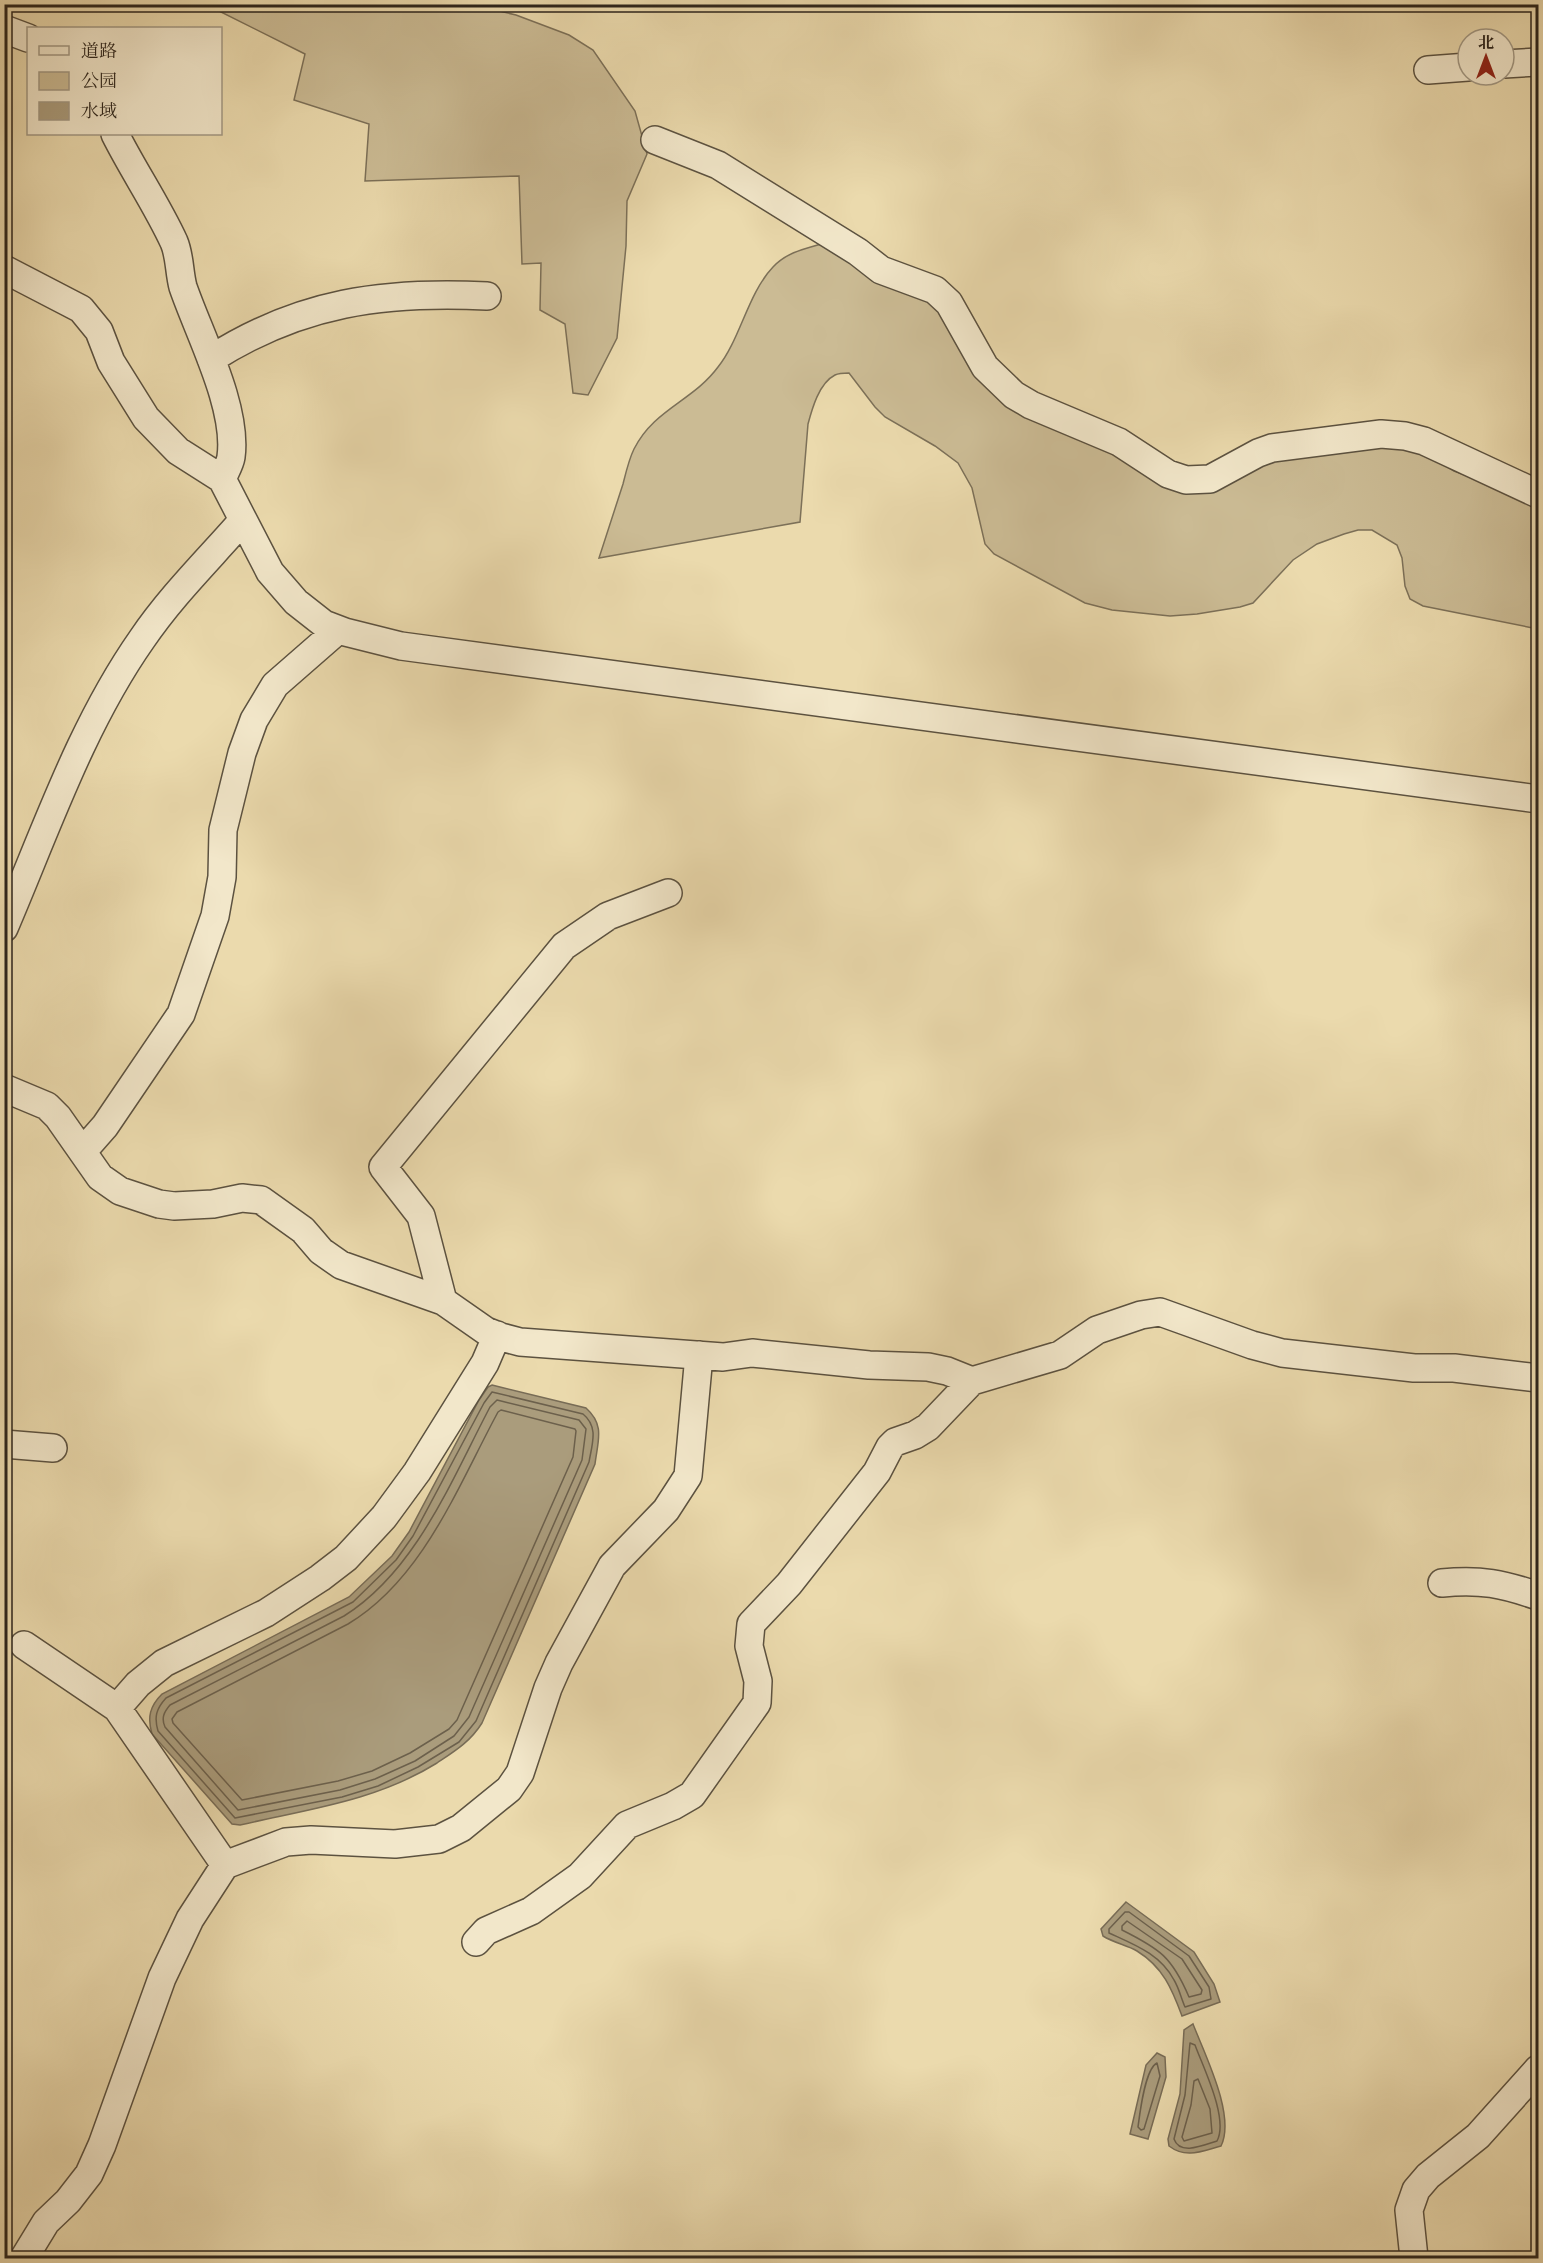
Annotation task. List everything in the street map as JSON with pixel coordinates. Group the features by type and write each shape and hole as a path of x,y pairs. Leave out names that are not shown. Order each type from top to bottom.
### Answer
{"street":[{"path":"4,29 27,38"},
{"path":"1516,63 1539,62"},
{"path":"1428,70 1456,68"},
{"path":"116,135 174,242 183,285 211,359 228,414 230,434 231,458 222,478"},
{"path":"656,140 718,165 858,252 881,270 935,290 949,303 985,367 1014,395 1031,405 1119,442 1150,464 1176,478 1196,481 1210,478 1272,448 1391,434 1424,441 1539,494"},
{"path":"4,269 81,309 99,331 111,362 146,418 178,451 222,478 265,564 282,588 309,614 338,630 401,646 1539,799"},
{"path":"211,359 265,328 294,316 334,306 383,298 448,294 487,296"},
{"path":"4,928 92,724 110,690 161,612 243,520"},
{"path":"82,1151 105,1126 181,1014 215,916 222,877 223,830 242,753 254,720 274,685 338,630"},
{"path":"443,1301 422,1216 383,1167 564,946 608,916 668,893"},
{"path":"4,1088 47,1106 106,1183 120,1191 159,1204 198,1206 242,1198 261,1200 303,1230 321,1251 341,1265 443,1301 486,1331 520,1342 723,1357 752,1353 869,1365 928,1366 972,1381"},
{"path":"476,1942 486,1931 531,1911 580,1876 627,1825 673,1806 692,1795 757,1703 758,1681 749,1646 751,1624 797,1575 877,1472 890,1447 895,1442 915,1435 928,1427 972,1381 1060,1355 1096,1330 1141,1315 1160,1312 1252,1345 1282,1353 1414,1368 1454,1368 1539,1378"},
{"path":"117,1708 138,1684 164,1663 266,1613 346,1558 384,1517 417,1472 485,1363 497,1335"},
{"path":"24,2259 46,2222 68,2201 88,2174 102,2145 162,1978 190,1919 225,1865 286,1842 311,1840 395,1844 439,1839 461,1828 509,1789 520,1773 548,1688 559,1663 612,1566 666,1510 688,1476 699,1355"},
{"path":"4,1443 53,1448"},
{"path":"1442,1583 1491,1582 1539,1596"},
{"path":"24,1645 117,1708 225,1865"},
{"path":"1414,2259 1409,2210 1416,2190 1428,2176 1478,2136 1539,2069"}],"green space":[{"path":"207,5 473,5 516,15 569,35 593,50 635,111 647,154 627,201 626,246 617,338 588,395 573,393 565,324 540,310 541,263 522,264 519,176 365,181 369,124 294,100 305,54"},
{"path":"821,244 928,294 958,343 1173,484 1271,454 1398,443 1418,448 1454,471 1538,502 1538,629 1423,606 1410,599 1405,586 1402,558 1397,545 1372,530 1358,530 1317,544 1293,560 1253,603 1240,607 1170,616 1112,610 1085,603 994,554 985,544 972,488 958,463 935,446 885,417 849,373 837,374 829,379 820,390 812,411 808,424 800,522 599,558 631,457 642,435 663,414 697,389 718,367 726,356 757,290 773,267 789,255"}],"water":[{"path":"492,1385 586,1408 596,1421 599,1433 595,1464 482,1723 467,1741 437,1763 390,1786 342,1802 240,1825 232,1824 152,1734 150,1717 155,1703 162,1694 349,1597 392,1556 409,1532 479,1400"},
{"path":"1126,1902 1194,1952 1214,1984 1220,2002 1182,2016 1166,1979 1154,1964 1137,1951 1103,1936 1101,1929"},
{"path":"1193,2024 1222,2102 1225,2133 1221,2146 1188,2153 1169,2146 1168,2139 1180,2094 1184,2030"},
{"path":"1157,2053 1165,2057 1166,2077 1148,2139 1130,2134 1146,2065"}]}
